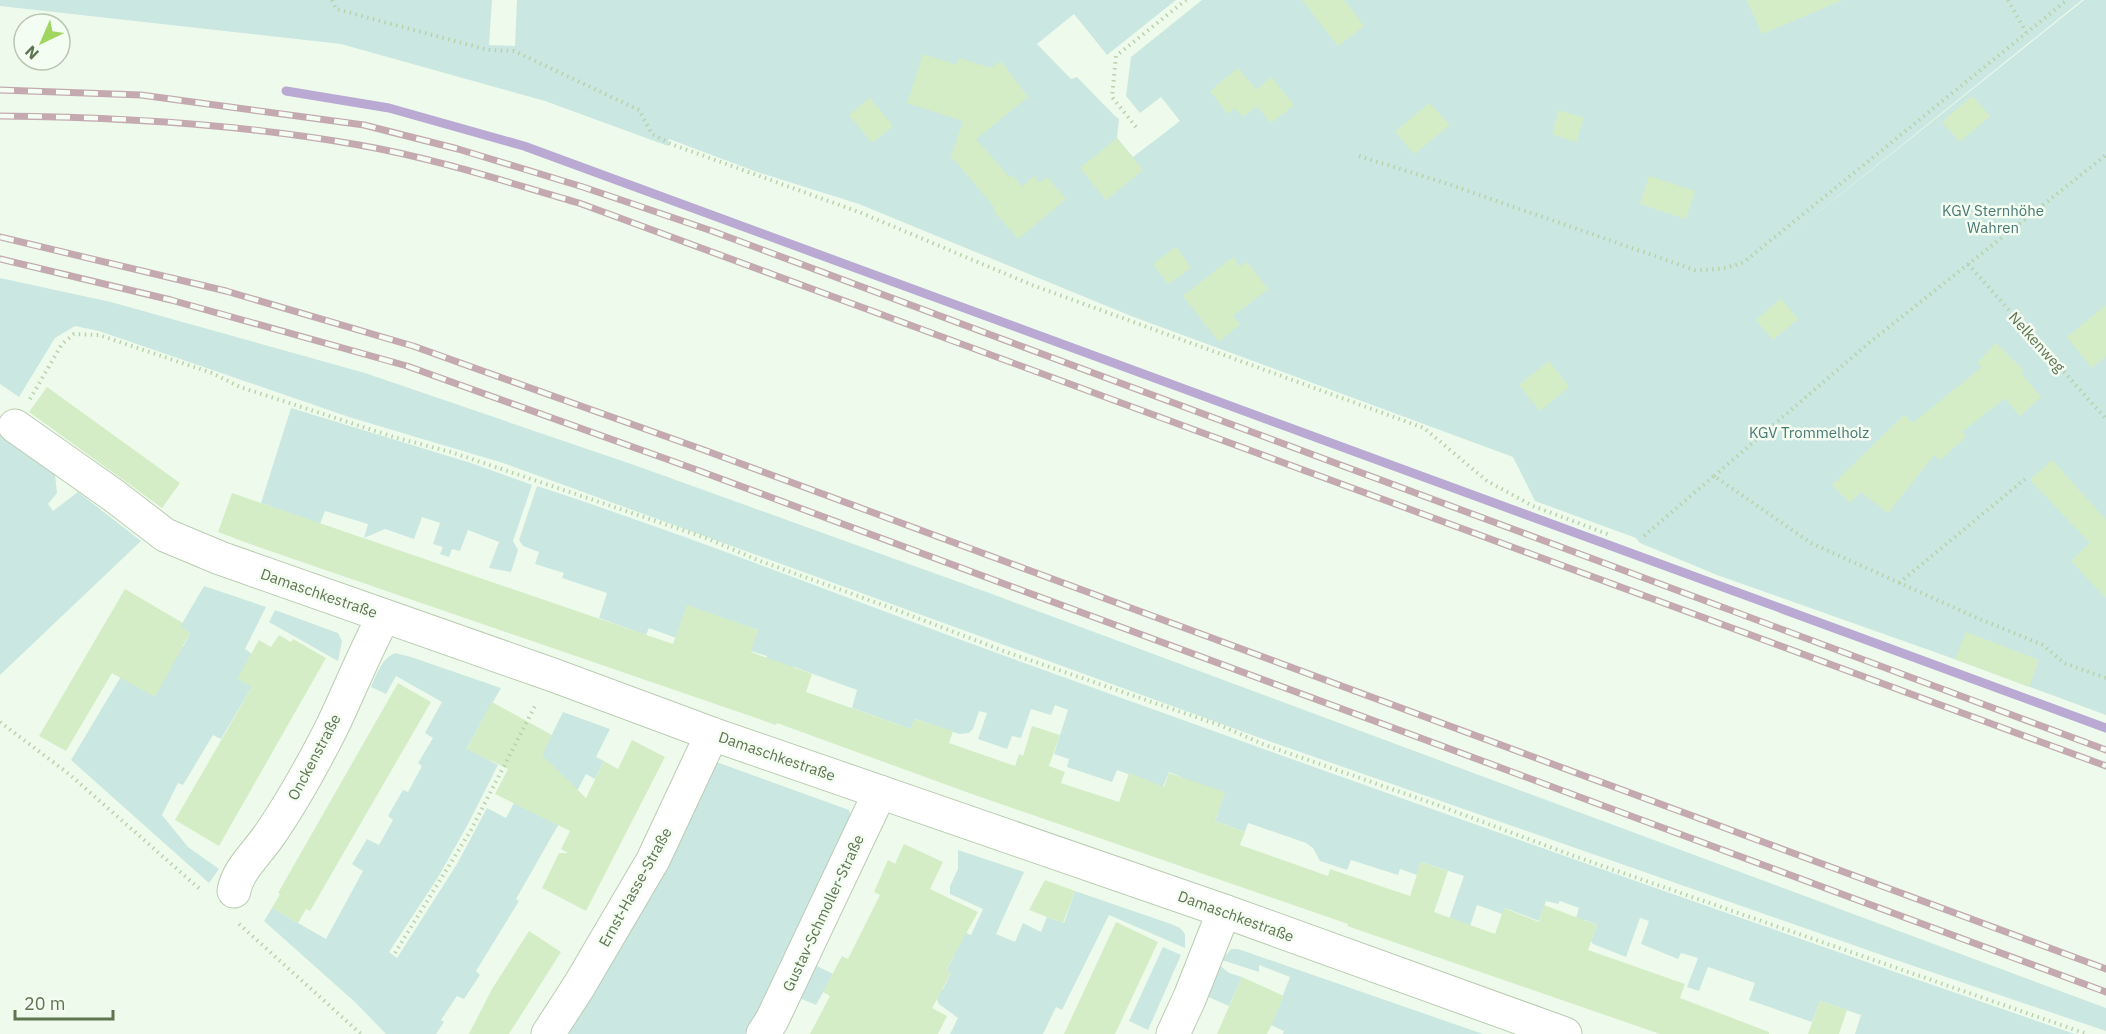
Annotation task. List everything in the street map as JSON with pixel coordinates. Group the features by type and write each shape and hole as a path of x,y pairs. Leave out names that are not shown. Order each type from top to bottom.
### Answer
{"street":[{"name":"Damaschkestraße","path":"15,426 165,535 220,558 553,675 712,734 1224,911 1550,1032"},
{"name":"Onckenstraße","path":"225,901 235,881 274,828 303,782 384,616"},
{"name":"Ernst-Hasse-Straße","path":"548,1034 653,860 712,734"},
{"name":"Gustav-Schmoller-Straße","path":"763,1034 772,1020 880,792"},
{"path":"1173,1034 1224,911"}],"path":[{"path":"332,0 336,9 488,50 514,51 639,110 652,134 671,144 859,212 1032,285 1425,428 1487,482 1533,506 1610,535"},
{"path":"1136,127 1112,97 1116,56 1186,0"},
{"path":"2008,0 2026,32"},
{"path":"1359,156 1695,270 1731,268 1744,262 2067,0"},
{"path":"1644,536 1870,342 2106,155"},
{"name":"Nelkenweg","path":"1968,264 2106,419"},
{"path":"15,426 62,344 74,334 99,335 212,373 240,387 397,438 451,452 706,538 760,561 1009,653 1203,719 1265,745 1432,803 1574,856 2086,1034"},
{"path":"1714,476 1811,543 2043,645 2064,663 2106,678"},
{"path":"1899,583 2025,479"},
{"path":"395,953 471,830 526,722 553,675"},
{"path":"0,722 69,774 225,901 361,1034"}],"green space":[{"path":"0,0 492,0 489,45 515,46 517,0 1176,0 1107,55 1074,14 1037,44 1071,79 1077,77 1119,119 1117,138 1133,157 1180,121 1161,97 1140,113 1126,96 1131,57 1202,0 2082,0 1776,246 2084,0 2106,0 2106,715 1717,575 1640,543 1636,538 1535,501 1513,457 1131,316 859,204 757,172 669,139 668,146 545,101 341,44 72,14 72,12 0,6"},
{"path":"0,278 111,302 365,373 637,466 992,594 2106,1008 2106,1031 1263,739 503,463 349,417 99,331 75,326 55,338 19,397 0,384"},
{"path":"291,408 471,463 532,485 513,541 518,550 511,572 489,568 499,542 468,530 460,551 452,549 449,557 440,554 443,547 433,544 440,523 422,517 414,539 385,529 364,538 368,524 325,511 320,524 261,503"},
{"path":"0,433 55,474 57,493 48,504 53,511 78,492 141,541 0,675"},
{"path":"537,486 656,527 1008,657 1407,800 2075,1034 1855,1034 1861,1015 1820,1001 1812,1022 1749,1000 1755,983 1708,967 1699,991 1687,987 1698,958 1681,953 1678,959 1641,944 1649,921 1640,918 1626,957 1593,944 1591,941 1597,925 1585,920 1578,938 1571,935 1579,908 1560,901 1558,904 1546,901 1539,921 1505,908 1502,914 1477,905 1470,926 1449,919 1464,876 1421,862 1417,875 1400,869 1398,875 1351,860 1347,870 1320,861 1313,848 1306,843 1248,823 1245,832 1215,821 1218,813 1183,778 1169,772 1163,787 1117,770 1112,782 1067,767 1069,759 1054,754 1068,710 1055,705 1051,715 1031,709 1021,738 1012,736 1007,749 978,739 987,713 979,711 973,729 969,733 959,734 915,719 911,729 852,708 857,690 794,667 762,668 767,656 750,651 758,630 731,621 676,638 649,628 646,635 599,618 607,593 562,578 564,573 535,564 539,552 523,546 519,540"},
{"path":"204,586 266,607 245,649 252,654 252,687 221,739 213,735 183,785 178,783 162,815 188,847 219,869 209,883 71,760 150,628 183,647 190,633 180,627"},
{"path":"275,610 338,633 342,641 338,661 269,622"},
{"path":"395,653 501,688 467,748 498,765 437,879 389,952 397,958 457,864 487,808 506,818 514,803 528,810 539,760 563,712 610,729 596,757 604,761 595,779 586,774 516,899 519,901 476,971 480,975 464,999 457,996 441,1020 444,1022 436,1034 386,1034 356,1003 264,921 272,908 326,939 363,871 352,864 367,839 379,845 393,820 388,816 403,790 408,792 422,766 418,763 433,738 425,733 442,702 396,676 386,694 371,687 383,663"},
{"path":"711,760 849,810 853,824 758,1013 745,1034 563,1034"},
{"path":"958,850 1024,872 996,934 1015,942 1023,923 1041,932 1047,917 1064,923 1075,891 1180,928 1185,934 1185,948 1109,915 1062,1010 1056,1007 1043,1034 950,1034 958,1018 939,1004 934,993 943,989 951,973 946,970 954,956 922,939 932,918 971,935 983,909 950,894 950,886 958,869"},
{"path":"1163,947 1181,955 1148,1030 1129,1021"},
{"path":"1231,949 1238,949 1483,1034 1283,1034 1284,1031 1271,1025 1290,977 1259,965 1259,972 1222,960"},
{"path":"815,965 833,974 816,1005 797,997"},
{"path":"1219,965 1229,973 1242,977 1229,1006 1206,996"}],"building":[{"path":"1302,0 1344,0 1364,26 1338,46"},
{"path":"1747,0 1843,0 1762,34"},
{"path":"923,54 957,65 959,58 991,68 1001,61 1028,97 976,139 1009,177 1012,175 1022,187 1034,176 1039,183 1047,177 1066,199 1018,239 953,158 950,160 963,121 907,103"},
{"path":"1238,68 1256,90 1271,77 1294,105 1271,123 1257,106 1243,117 1235,108 1228,114 1210,91"},
{"path":"1972,96 1990,116 1960,142 1942,122"},
{"path":"870,98 893,126 872,143 849,115"},
{"path":"1429,103 1450,125 1414,154 1395,132"},
{"path":"1559,110 1584,118 1576,142 1552,134"},
{"path":"1117,138 1143,170 1106,200 1080,168"},
{"path":"1649,176 1695,191 1686,219 1640,204"},
{"path":"1176,247 1191,268 1168,284 1153,264"},
{"path":"1233,257 1240,267 1247,262 1268,289 1233,316 1240,324 1219,342 1183,296"},
{"path":"1781,299 1798,319 1773,340 1756,320"},
{"path":"2106,305 2106,356 2092,368 2067,337"},
{"path":"1996,343 2023,370 2021,373 2041,397 2020,416 2005,398 1962,432 1966,437 1940,460 1934,455 1888,513 1861,492 1850,503 1832,485 1904,415 1913,423 1982,367 1977,363"},
{"path":"1549,361 1569,387 1540,411 1519,385"},
{"path":"47,387 180,483 162,508 29,412"},
{"path":"2052,460 2106,520 2106,598 2071,561 2090,543 2030,480"},
{"path":"232,493 673,644 687,605 758,630 751,652 812,674 806,692 911,729 914,719 953,731 949,743 1015,766 1019,754 1023,756 1032,726 1060,735 1049,766 1065,772 1061,783 1119,802 1129,773 1164,787 1169,773 1225,792 1215,821 1245,832 1240,845 1328,876 1330,869 1410,896 1421,862 1448,871 1434,912 1495,934 1504,908 1539,922 1544,905 1597,925 1588,950 1685,984 1680,998 1769,1032 1769,1034 1660,1034 969,793 777,723 776,725 247,543 218,532"},
{"path":"125,589 183,623 181,627 190,633 155,697 112,673 66,751 39,736"},
{"path":"1966,632 2039,660 2029,687 1955,659"},
{"path":"279,635 291,642 293,639 326,658 219,846 175,820 252,687 237,679 259,640 271,647"},
{"path":"398,683 431,702 310,911 306,909 298,923 272,908 280,894 278,893"},
{"path":"492,702 552,735 542,755 586,798 604,761 618,769 632,740 665,757 586,911 542,888 559,853 568,853 561,849 570,831 495,794 508,769 467,749"},
{"path":"904,844 943,862 930,889 978,912 946,970 951,973 932,1008 947,1016 938,1034 810,1034 830,996 823,992 842,956 848,959 880,895 874,892 888,860 895,864"},
{"path":"1045,880 1075,891 1063,923 1029,910"},
{"path":"1116,922 1158,942 1115,1034 1064,1034"},
{"path":"529,931 561,952 509,1034 469,1034 492,989"},
{"path":"1242,977 1284,996 1271,1026 1267,1034 1217,1034"},
{"path":"1820,1001 1847,1010 1839,1034 1808,1034"}],"waterway":[{"path":"286,91 389,108 524,146 2106,728"}],"railway":[{"path":"0,90 141,95 364,125 458,149 583,187 712,231 2106,750"},
{"path":"0,116 180,123 315,138 415,157 579,203 2106,766"},
{"path":"0,237 226,291 413,346 704,450 2106,969"},
{"path":"0,259 171,300 407,366 697,470 2106,992"}],"park label":[{"name":"KGV Sternhöhe Wahren","path":"1993,218"},
{"name":"KGV Trommelholz","path":"1809,432"}]}
